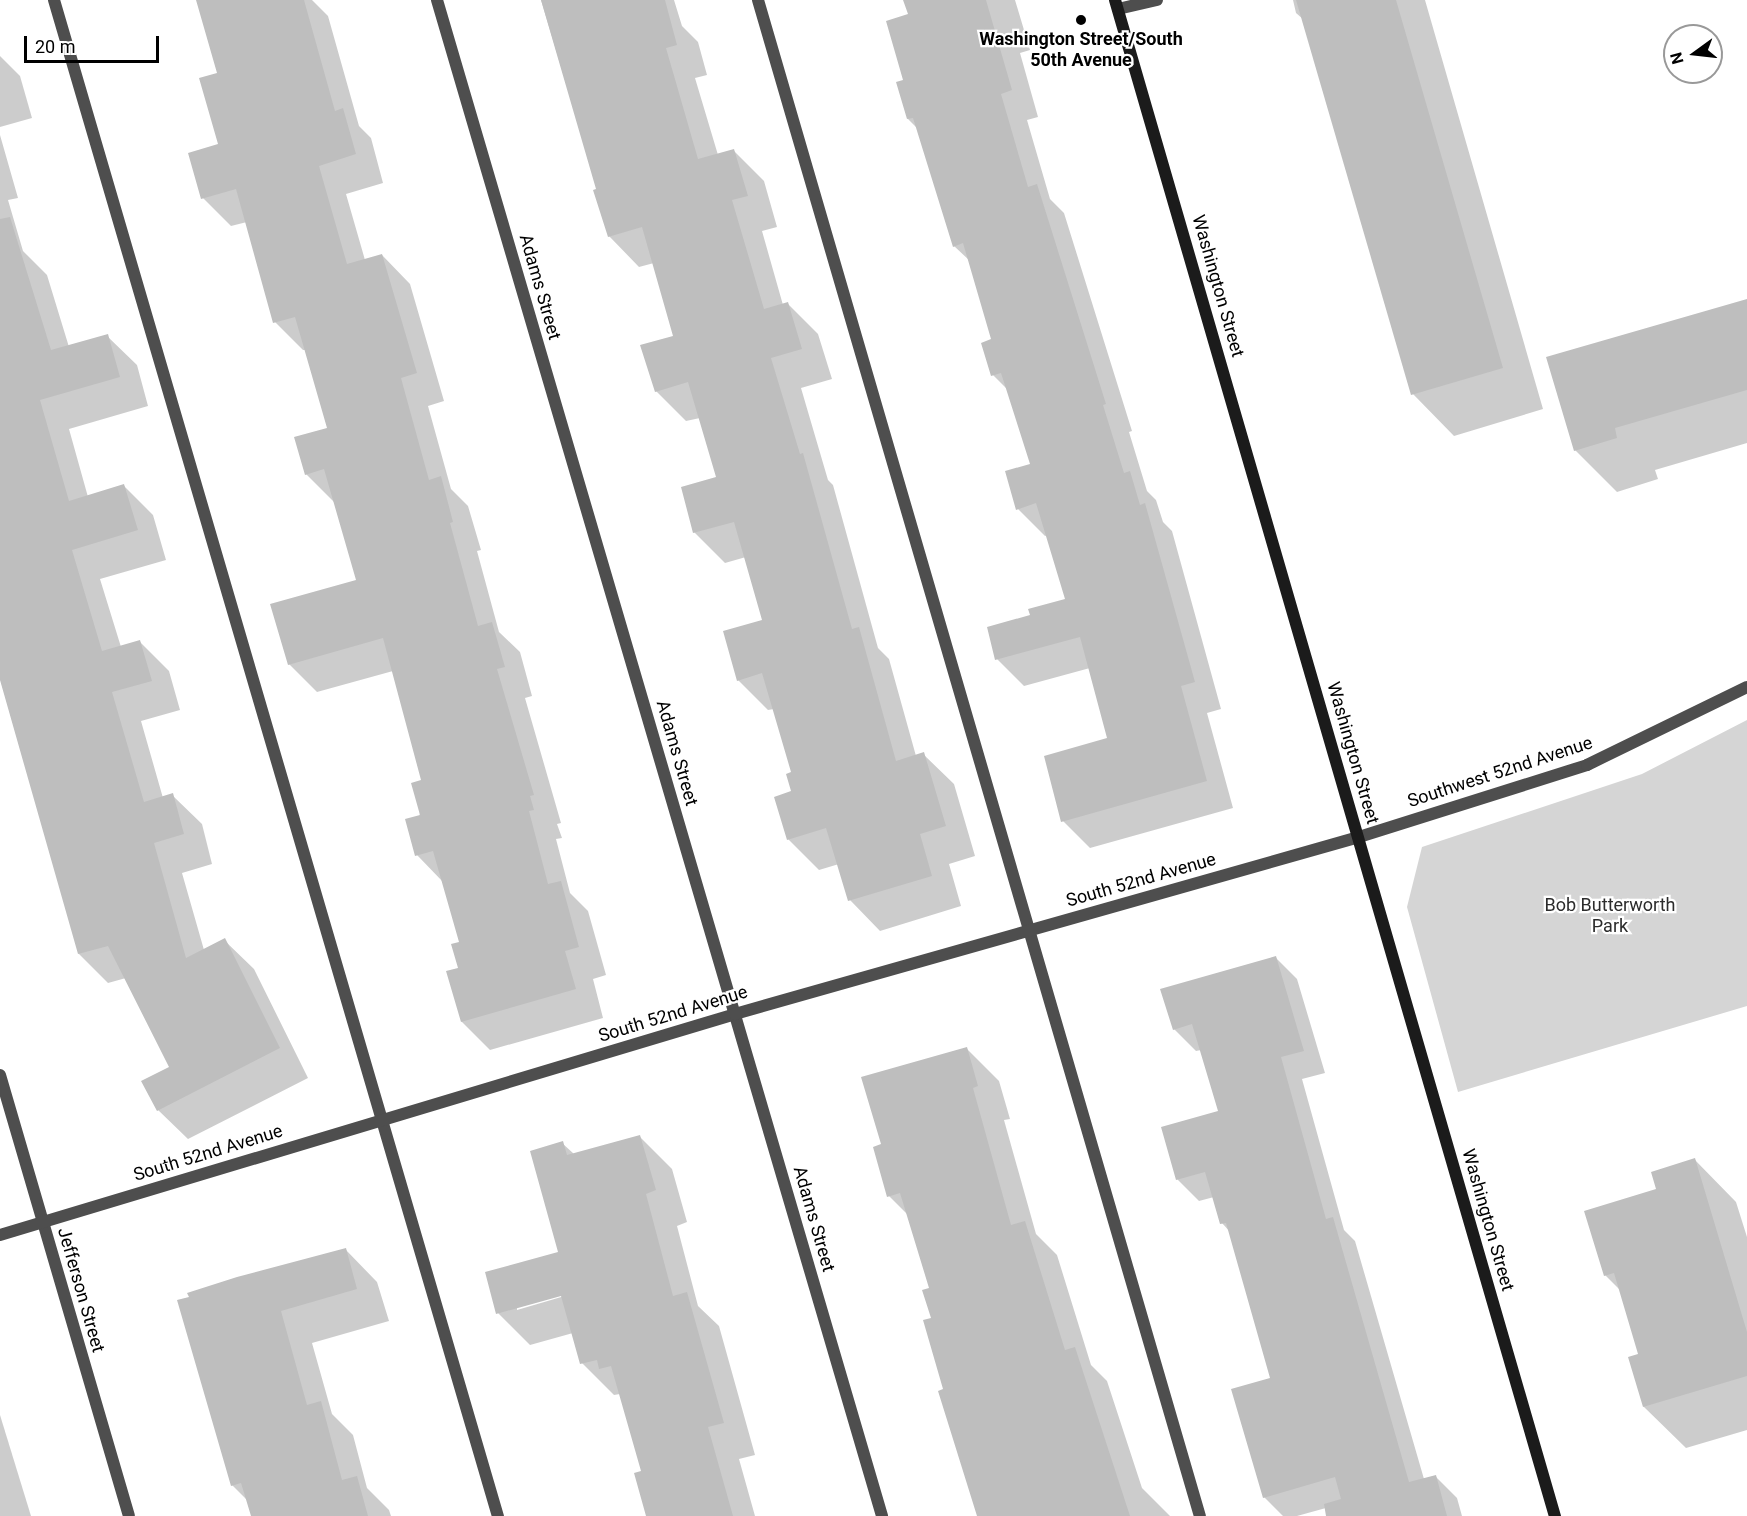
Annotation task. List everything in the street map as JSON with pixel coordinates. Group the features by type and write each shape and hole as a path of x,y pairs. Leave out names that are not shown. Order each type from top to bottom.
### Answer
{"street":[{"path":"54,0 384,1119 498,1516"},
{"name":"Adams Street","path":"436,0 882,1516"},
{"path":"758,0 1200,1516"},
{"path":"1117,4 1157,0"},
{"name":"Washington Street","path":"1117,4 1555,1516"},
{"name":"Southwest 52nd Avenue","path":"1359,837 1587,765 1747,687"},
{"name":"South 52nd Avenue","path":"0,1234 735,1014 1359,837"},
{"name":"Jefferson Street","path":"0,1074 129,1516"}],"green space":[{"name":"Bob Butterworth Park","path":"1747,720 1747,1006 1458,1092 1407,907 1422,847 1642,774"}],"building":[{"path":"196,0 304,0 335,111 343,108 356,154 319,166 347,264 382,254 417,373 401,378 429,480 441,476 453,522 450,523 478,626 492,622 505,667 497,669 534,795 530,796 534,810 529,811 548,884 561,881 579,947 565,951 576,989 461,1022 446,971 458,968 451,944 459,942 433,851 415,856 405,819 420,815 411,783 421,780 383,638 288,665 270,604 356,580 324,469 305,475 294,437 327,428 295,317 273,323 236,189 201,199 188,153 218,144 199,78 217,73"},
{"path":"541,0 665,0 677,45 666,48 698,159 734,149 748,196 732,200 764,309 788,302 802,349 771,358 800,454 803,453 852,629 859,627 896,761 924,752 946,826 920,834 932,876 848,901 826,828 787,840 774,797 791,791 786,774 791,772 762,673 737,681 723,631 762,620 734,522 693,533 681,487 716,477 688,382 655,392 640,345 673,336 642,227 608,237"},
{"path":"903,0 986,0 1012,90 1001,94 1028,187 1037,184 1106,404 1103,405 1124,473 1130,471 1140,505 1145,503 1195,682 1181,686 1207,781 1061,822 1044,756 1107,738 1080,637 995,660 987,627 1030,615 1028,609 1065,599 1036,503 1016,510 1005,471 1030,464 1001,373 991,376 981,343 991,339 963,243 953,247 913,118 907,119 896,82 903,80 886,21 908,14"},
{"path":"1296,0 1396,0 1503,368 1411,395"},
{"path":"10,217 51,350 108,334 120,377 40,400 69,501 124,484 138,530 72,550 102,651 140,640 152,681 112,692 144,802 173,793 184,834 154,843 186,958 225,938 280,1048 157,1111 141,1081 169,1067 108,946 78,954 0,680 0,219"},
{"path":"1747,299 1747,390 1615,428 1617,438 1574,451 1546,357"},
{"path":"1276,956 1304,1051 1281,1057 1326,1219 1333,1217 1409,1482 1436,1475 1447,1516 1326,1516 1324,1504 1341,1499 1335,1477 1263,1498 1231,1389 1270,1378 1226,1223 1220,1224 1205,1172 1176,1180 1161,1127 1218,1111 1192,1024 1173,1030 1160,989"},
{"path":"967,1047 978,1086 973,1088 1011,1225 1025,1221 1065,1350 1075,1347 1130,1516 977,1516 938,1391 943,1389 923,1320 931,1318 922,1290 929,1288 900,1193 887,1197 873,1147 881,1144 861,1077"},
{"path":"640,1135 656,1190 646,1194 673,1296 687,1292 724,1423 708,1427 733,1516 646,1516 634,1473 641,1471 611,1366 599,1369 597,1360 580,1364 561,1296 496,1314 485,1272 558,1252 530,1151 563,1141 567,1155"},
{"path":"1695,1158 1747,1332 1747,1376 1643,1407 1628,1357 1638,1354 1614,1273 1604,1276 1584,1211 1656,1189 1651,1172"},
{"path":"346,1248 357,1289 281,1311 307,1405 321,1401 342,1480 357,1476 368,1516 251,1516 241,1483 231,1486 177,1300 189,1297 187,1293 237,1277"}],"place":[{"name":"Washington Street/South 50th Avenue","path":"1081,20"}]}
